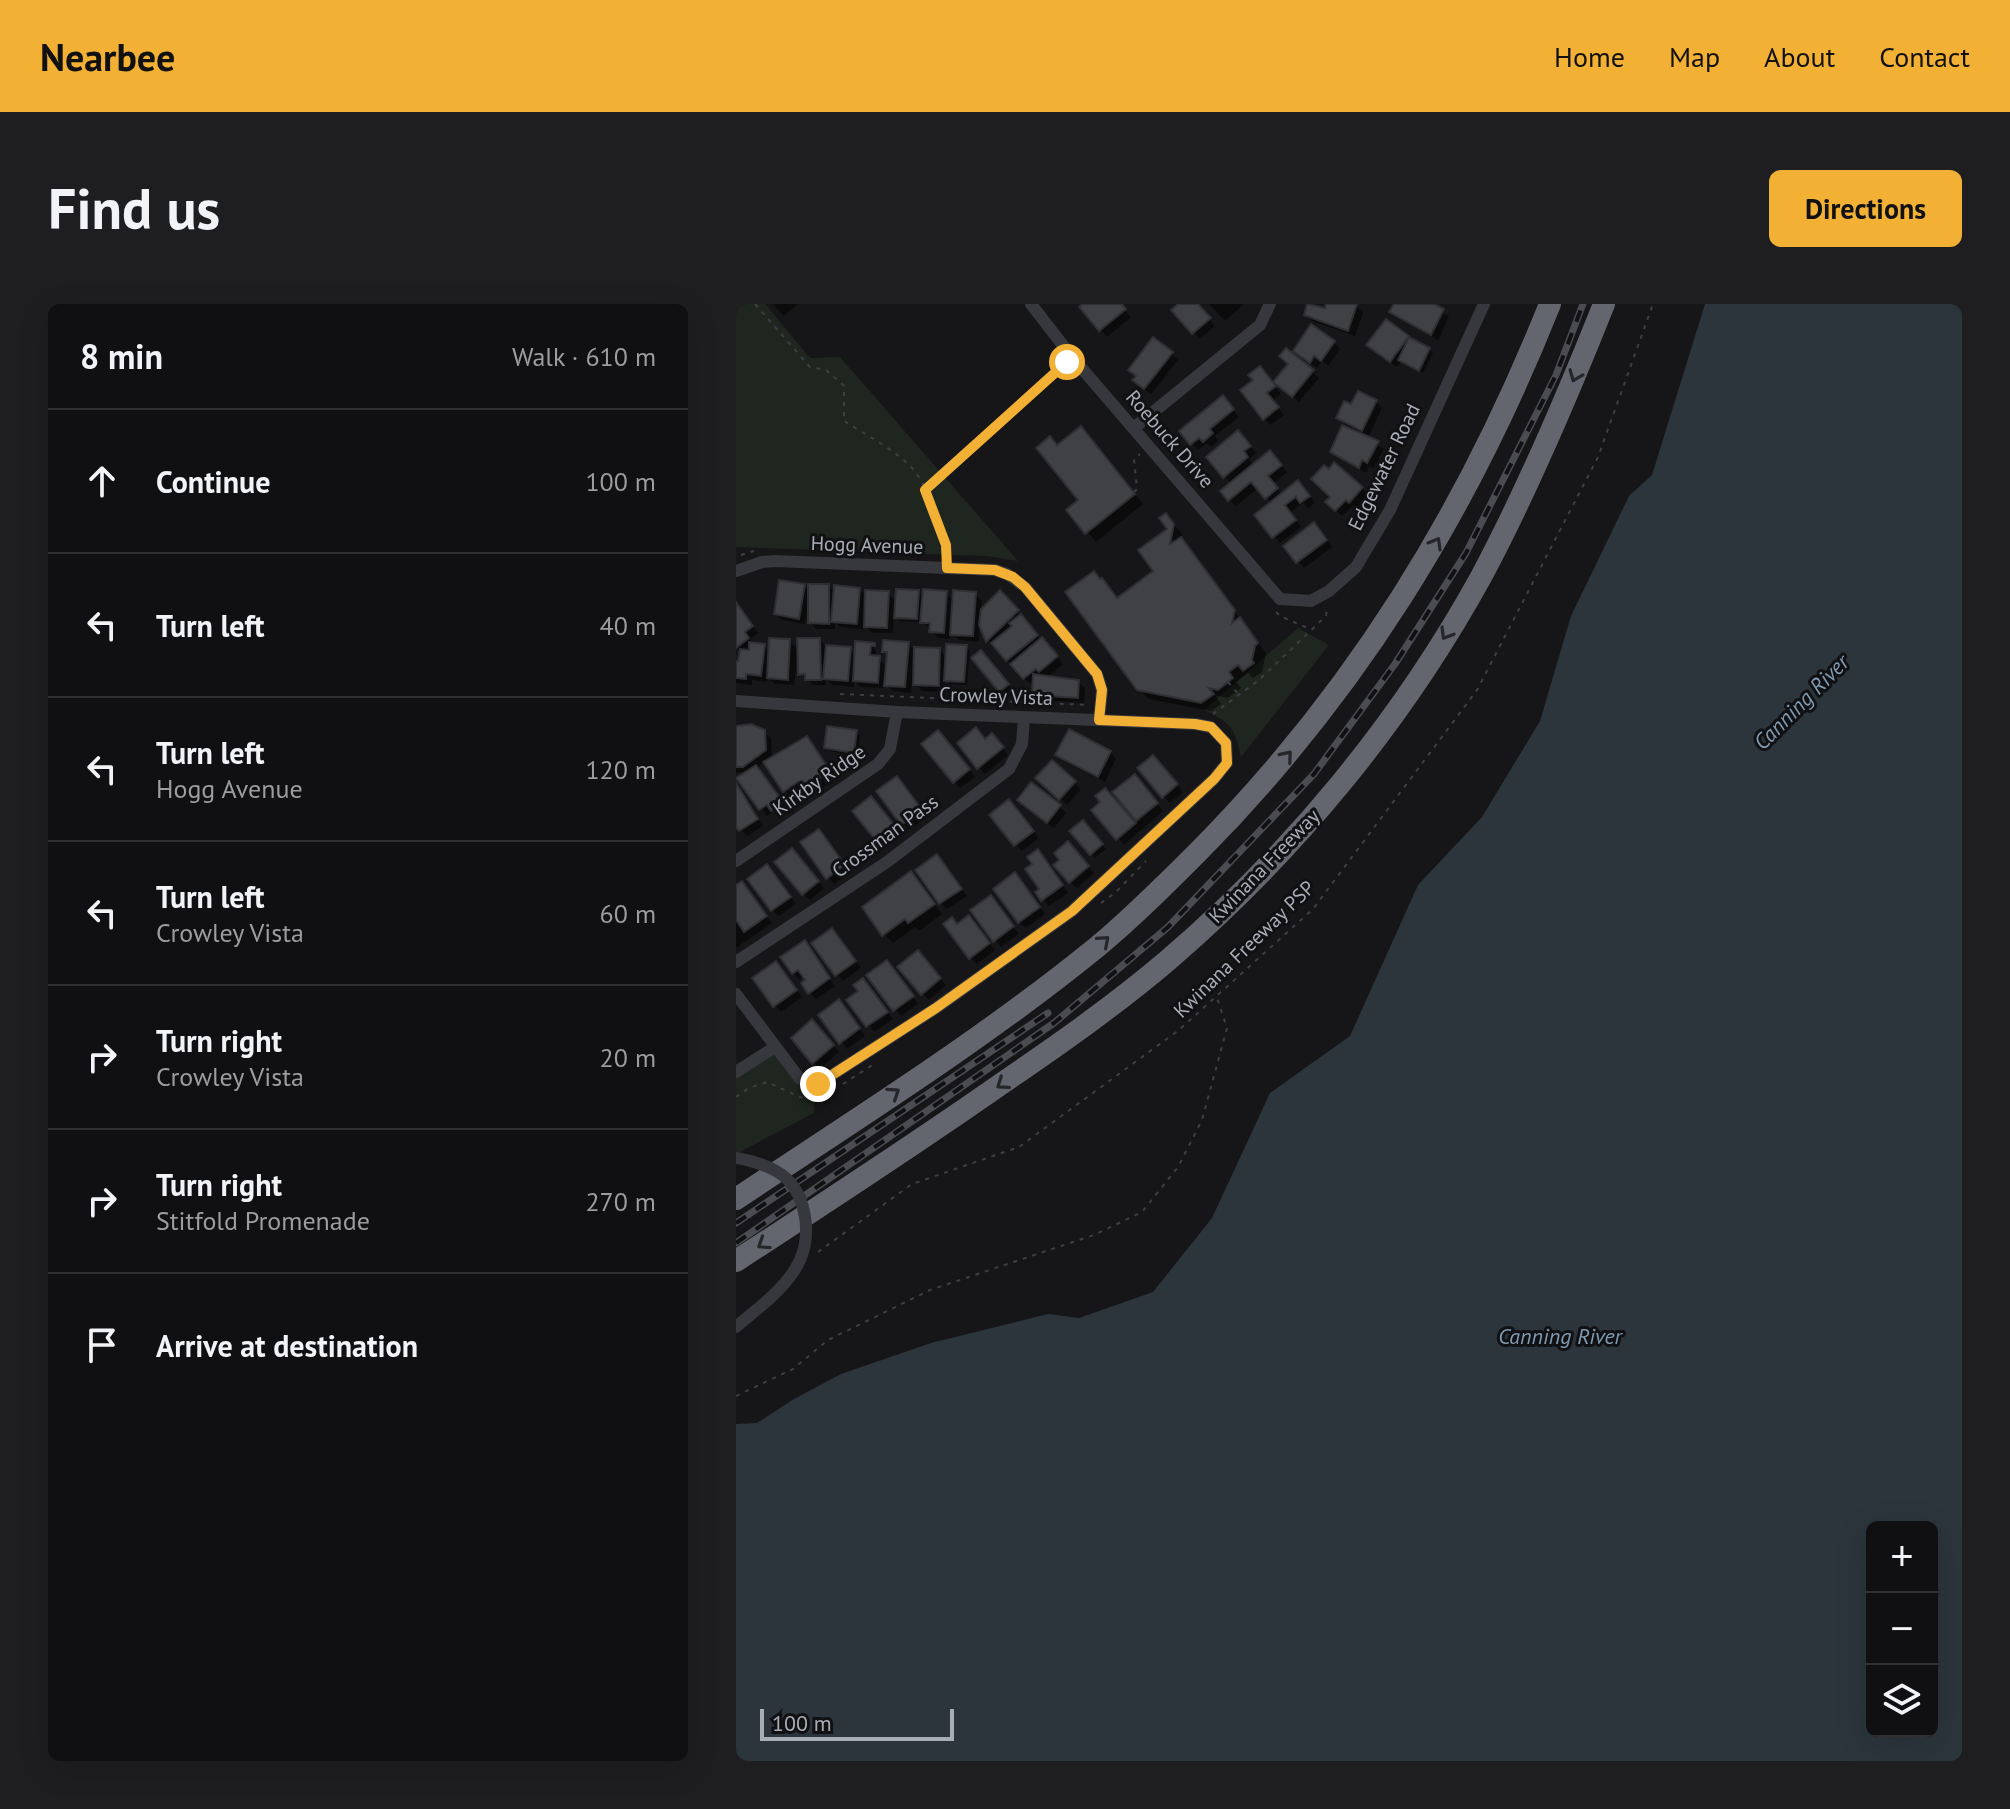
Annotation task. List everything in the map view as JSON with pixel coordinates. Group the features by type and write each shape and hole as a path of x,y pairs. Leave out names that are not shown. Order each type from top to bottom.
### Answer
{"highway":[{"path":"736,1199 1033,998 1099,945 1227,823 1292,752 1372,646 1439,539 1486,451 1550,304"},
{"name":"Kwinana Freeway","path":"736,1261 906,1150 1127,994 1200,931 1294,838 1329,798 1418,680 1480,577 1529,480 1604,304"},
{"path":"736,1188 847,1125"}],"street":[{"name":"Roebuck Drive","path":"1031,304 1072,357 1280,599 1311,601 1329,591"},
{"path":"1135,427 1260,325 1270,304"},
{"name":"Edgewater Road","path":"1329,591 1356,567 1390,510 1484,304"},
{"name":"Hogg Avenue","path":"736,571 775,561 995,570 1007,574 1020,582 1097,674 1102,690 1099,720"},
{"name":"Crowley Vista","path":"736,701 897,712 1195,724 1211,727 1226,743 1227,763 1214,779 1072,911 821,1089"},
{"name":"Kirkby Ridge","path":"736,861 878,764 890,749 897,712"},
{"name":"Crossman Pass","path":"736,962 887,862 1009,769 1022,744 1024,718"},
{"path":"736,994 800,1079 821,1089"},
{"path":"736,1072 775,1047"},
{"path":"736,1158 764,1166 788,1180 803,1207 806,1236 799,1262 782,1285 736,1327"}],"lane":[{"path":"950,465 1072,357"}],"path":[{"path":"755,304 810,367 826,370 844,386 844,421 914,470 946,545 947,568"},
{"name":"Kwinana Freeway PSP","path":"811,1257 912,1184 1019,1147 1179,1030 1313,909 1477,690 1598,457 1653,304"},
{"path":"1134,492 1137,489 1134,459 1150,445"},
{"path":"925,490 950,465"},
{"path":"736,557 750,551 764,551"},
{"path":"1217,720 1209,716 1259,680 1326,616 1329,591"},
{"path":"1228,682 1239,695"},
{"path":"831,694 1101,705"},
{"path":"1102,902 1147,860"},
{"path":"736,1396 793,1369 828,1340 930,1290 1094,1235 1142,1212 1178,1167 1202,1120 1227,1028 1216,996"},
{"path":"835,1088 879,1061"},
{"path":"736,1097 767,1082 800,1097 814,1099 821,1089"}],"shaded area":[{"path":"736,304 765,304 810,358 840,357 1018,561 986,556 736,547"},
{"path":"1298,628 1329,645 1241,757 1230,728 1220,718 1204,710"},
{"path":"775,1052 814,1102 814,1113 736,1154 736,1077"}],"water":[{"name":"Canning River","path":"1705,304 1962,304 1962,1761 736,1761 736,1424 757,1423 841,1374 931,1343 1048,1314 1079,1318 1153,1292 1212,1218 1270,1093 1350,1036 1418,885 1482,817 1540,721 1571,616 1629,496 1652,475"}],"building":[{"path":"1083,304 1122,304 1126,309 1099,331 1079,307"},
{"path":"1178,304 1198,304 1211,318 1192,334 1171,310"},
{"path":"1307,304 1325,308 1326,304 1357,304 1348,331 1304,315"},
{"path":"1394,304 1434,304 1444,309 1431,335 1389,312"},
{"path":"1386,319 1409,336 1390,362 1366,345"},
{"path":"1311,324 1335,341 1321,361 1314,356 1310,363 1293,351"},
{"path":"1153,337 1173,352 1144,389 1132,380 1136,376 1128,370"},
{"path":"1409,337 1430,348 1419,371 1398,360"},
{"path":"1286,348 1314,370 1292,397 1273,382 1288,364 1279,356"},
{"path":"1260,366 1276,386 1267,393 1279,407 1263,420 1240,390 1253,380 1248,375"},
{"path":"1358,391 1377,400 1362,431 1336,418 1344,401 1351,404"},
{"path":"1223,395 1234,409 1210,429 1213,433 1203,442 1199,438 1190,445 1179,431"},
{"path":"1342,425 1379,441 1367,463 1362,460 1359,468 1330,452"},
{"path":"1081,426 1135,494 1085,534 1066,510 1078,500 1036,448 1050,436 1057,445"},
{"path":"1238,430 1251,446 1244,451 1248,457 1223,478 1206,457"},
{"path":"1270,450 1282,465 1268,476 1278,488 1265,499 1251,482 1228,501 1220,491"},
{"path":"1334,462 1363,487 1349,503 1346,500 1335,511 1325,502 1330,497 1311,479 1324,465 1329,469"},
{"path":"1298,480 1310,496 1300,503 1296,497 1285,505 1296,520 1272,538 1254,515"},
{"path":"1166,513 1174,524 1170,544 1181,537 1235,610 1232,623 1240,617 1258,643 1252,660 1254,663 1243,671 1238,665 1229,672 1233,678 1218,690 1209,688 1214,694 1201,703 1137,690 1065,592 1094,571 1117,598 1153,571 1138,550 1167,529 1159,518"},
{"path":"1314,522 1327,540 1296,563 1283,546"},
{"path":"779,580 805,584 799,619 774,614"},
{"path":"808,584 829,584 829,624 808,623"},
{"path":"834,585 860,588 857,624 831,622"},
{"path":"896,589 919,590 917,619 894,618"},
{"path":"923,589 947,591 944,633 929,632 930,623 920,623"},
{"path":"865,590 889,591 887,628 864,627"},
{"path":"953,590 976,592 973,636 950,635"},
{"path":"1000,590 1019,610 986,642 979,625 981,609"},
{"path":"736,602 753,626 745,632 749,638 736,648"},
{"path":"1021,614 1038,635 1006,661 991,643"},
{"path":"1042,637 1058,656 1039,672 1036,669 1023,679 1010,664"},
{"path":"769,638 790,639 788,680 767,678"},
{"path":"797,638 820,638 821,680 805,680 805,674 798,675"},
{"path":"883,640 909,642 905,687 884,686 887,652 882,652"},
{"path":"855,641 875,643 871,646 870,655 880,656 878,683 853,681"},
{"path":"749,642 765,644 761,676 746,674 746,679 736,678 740,649 749,650"},
{"path":"946,644 967,645 964,682 944,681"},
{"path":"826,645 851,647 848,681 823,679"},
{"path":"914,647 940,648 939,686 913,685"},
{"path":"981,650 1009,684 999,692 971,658"},
{"path":"1033,674 1079,680 1078,698 1032,695"},
{"path":"751,724 765,730 766,750 743,767 736,767 736,726"},
{"path":"827,726 857,730 854,753 824,748"},
{"path":"976,727 985,739 992,733 1004,747 977,769 957,743"},
{"path":"1069,729 1111,751 1098,777 1055,755"},
{"path":"938,730 970,769 953,783 921,744"},
{"path":"807,736 830,771 803,790 798,782 783,792 763,762"},
{"path":"1153,755 1178,784 1162,798 1137,768"},
{"path":"1052,760 1076,781 1059,800 1035,778"},
{"path":"756,765 783,802 771,811 767,805 759,810 736,778"},
{"path":"1135,774 1158,803 1136,821 1112,792"},
{"path":"897,776 922,810 901,825 876,791"},
{"path":"1031,782 1061,805 1047,823 1017,800"},
{"path":"736,783 758,819 739,831 736,827"},
{"path":"1105,788 1136,823 1116,840 1091,810 1100,802 1095,796"},
{"path":"871,796 896,827 877,842 852,811"},
{"path":"1009,799 1034,831 1014,846 989,815"},
{"path":"1083,820 1103,844 1090,855 1069,831"},
{"path":"819,829 845,865 826,879 800,842"},
{"path":"1068,841 1089,866 1069,883 1053,865 1059,860 1054,853"},
{"path":"792,848 819,881 802,895 774,862"},
{"path":"1038,849 1063,885 1041,901 1035,892 1039,889 1025,869 1032,864 1027,857"},
{"path":"937,854 962,889 939,904 915,870"},
{"path":"767,864 791,897 771,911 747,879"},
{"path":"911,871 935,904 908,923 905,919 882,936 862,907"},
{"path":"1015,872 1040,907 1018,923 993,889"},
{"path":"742,881 767,916 744,932 736,920 736,885"},
{"path":"991,895 1014,926 993,942 970,910"},
{"path":"969,915 990,943 969,959 943,924 952,917 957,924"},
{"path":"832,928 856,961 835,976 811,943"},
{"path":"805,940 830,978 808,994 801,983 805,980 798,970 792,974 780,957"},
{"path":"918,950 941,978 921,995 897,967"},
{"path":"887,960 914,996 893,1011 866,975"},
{"path":"776,961 797,990 773,1007 752,978"},
{"path":"863,978 888,1012 866,1027 846,1000 858,991 853,985"},
{"path":"839,999 860,1028 839,1044 818,1015"},
{"path":"812,1019 834,1045 812,1064 791,1038"}],"railway":[{"path":"736,1243 1054,1023 1168,927 1314,774 1395,664 1466,553 1556,375 1583,304"},
{"path":"736,1223 1048,1013"}],"route":[{"path":"818,1084 936,1008 1072,911 1214,779 1227,763 1226,743 1211,727 1099,720 1102,690 1097,674 1025,587 1013,577 995,570 947,568 946,545 925,490 1067,362"}]}
